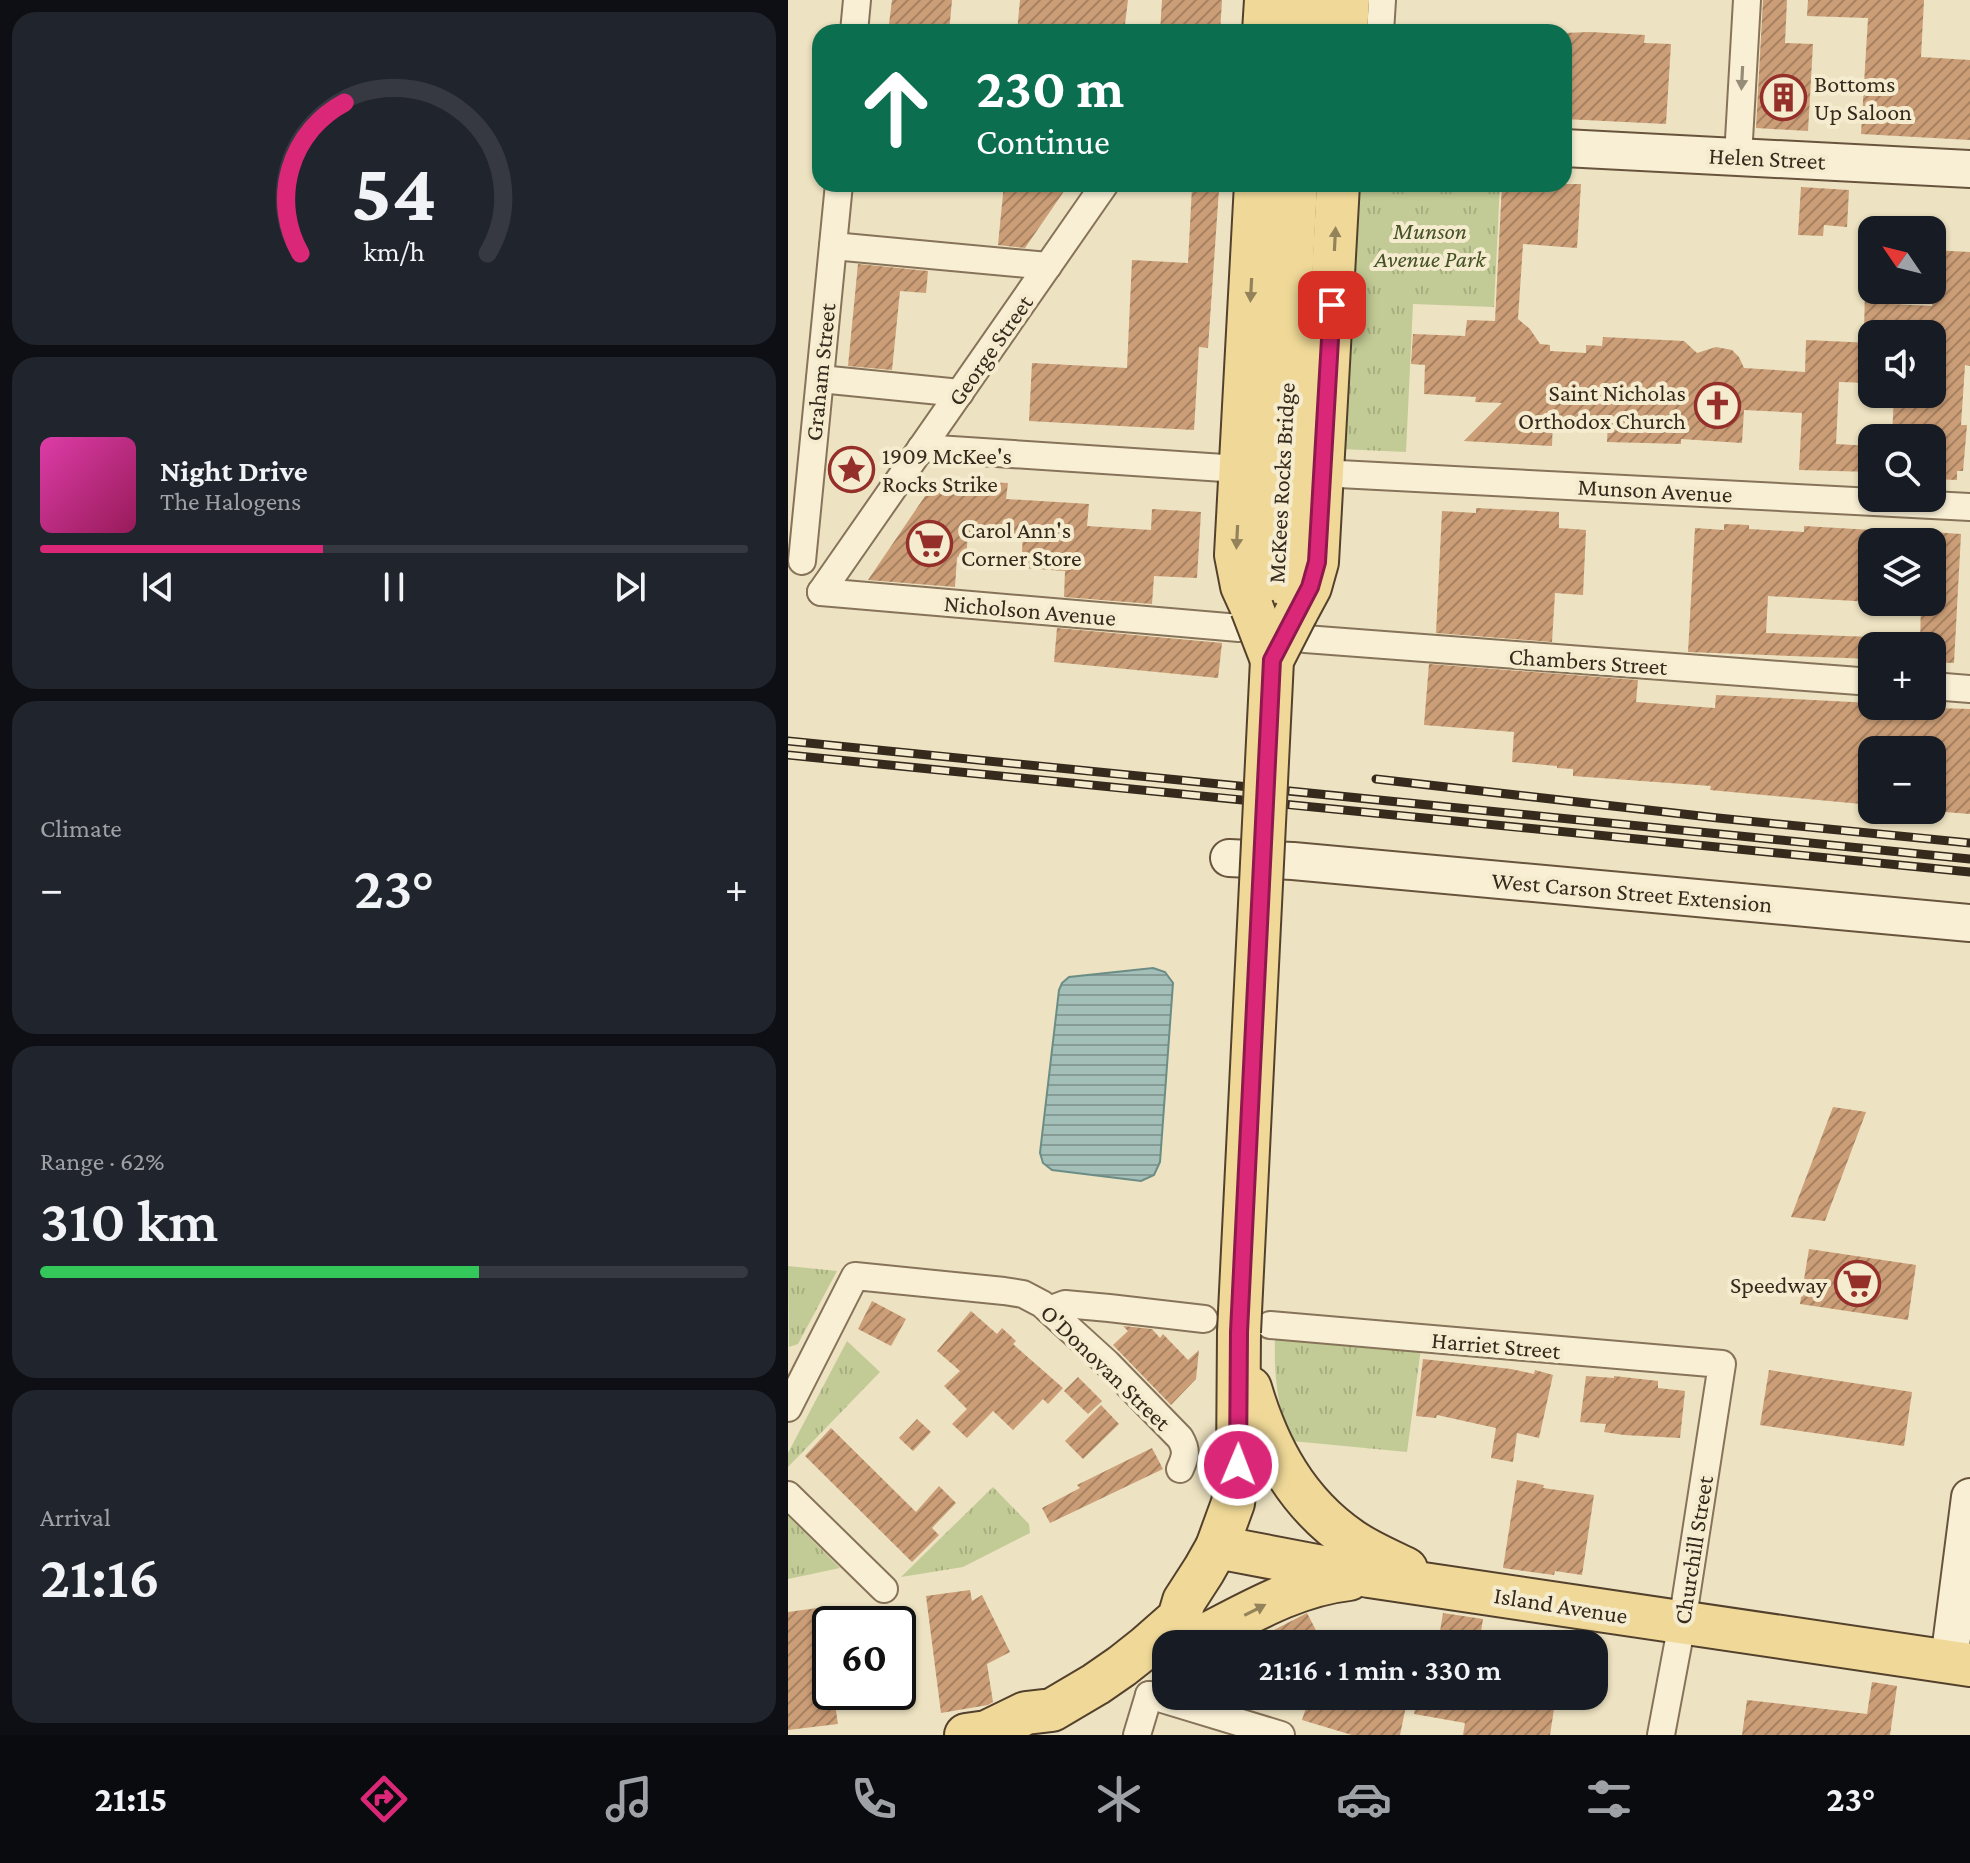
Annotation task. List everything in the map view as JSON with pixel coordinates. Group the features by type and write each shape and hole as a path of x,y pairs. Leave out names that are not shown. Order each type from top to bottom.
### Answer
{"main road":[{"path":"1264,24 1266,0"},
{"path":"1306,24 1307,0"},
{"path":"1346,24 1348,0"},
{"path":"1256,192 1236,555 1242,586 1273,633 1310,587 1317,562 1338,192"},
{"name":"McKees Rocks Bridge","path":"1217,1547 1230,1514 1238,1465 1238,1331 1296,192"},
{"path":"1238,1331 1266,1437 1303,1496 1317,1512 1354,1542 1439,1586"},
{"path":"1136,1681 1146,1647 1179,1618 1184,1601 1217,1547"},
{"name":"Island Avenue","path":"1217,1547 1369,1576 1960,1663"},
{"path":"1216,1630 1298,1590 1335,1580 1369,1576"},
{"path":"1026,1713 1041,1696 1123,1643 1166,1604 1184,1601"},
{"path":"966,1735 987,1732 1026,1713 1052,1710 1096,1684 1136,1681 1152,1664"}],"street":[{"path":"855,24 857,0"},
{"path":"1380,24 1382,0"},
{"path":"1738,157 1747,0"},
{"name":"Helen Street","path":"1572,148 1970,169"},
{"name":"Graham Street","path":"795,560 820,379 838,192"},
{"name":"George Street","path":"821,592 1099,192"},
{"name":"George Street","path":"833,246 1048,266"},
{"path":"820,379 960,393"},
{"path":"921,448 1224,468"},
{"name":"Munson Avenue","path":"1339,474 1970,507"},
{"path":"795,560 821,592"},
{"name":"Nicholson Avenue","path":"821,592 1273,633"},
{"name":"Chambers Street","path":"1273,633 1858,681"},
{"path":"1946,687 1970,689"},
{"name":"West Carson Street Extension","path":"1229,858 1293,861 1970,923"},
{"name":"O'Donovan Street","path":"800,1362 855,1276 1023,1294 1049,1310 1107,1363 1180,1438 1186,1447 1186,1457 1180,1469"},
{"name":"Harriet Street","path":"1049,1310 1065,1304 1109,1308 1238,1331 1722,1364"},
{"path":"788,1408 800,1362"},
{"name":"Churchill Street","path":"1661,1735 1682,1623 1722,1364"},
{"path":"788,1495 884,1589"},
{"path":"1960,1663 1970,1497"},
{"path":"1137,1735 1136,1681 1281,1735"}],"green space":[{"name":"Munson Avenue Park","path":"1353,192 1500,192 1494,307 1413,304 1406,452 1341,449"},
{"path":"788,1266 837,1271 798,1344 789,1347"},
{"path":"1275,1336 1421,1348 1407,1452 1292,1441 1282,1415 1277,1389"},
{"path":"847,1341 880,1372 788,1467 788,1453"},
{"path":"993,1487 1029,1524 1030,1533 963,1567 901,1577"},
{"path":"788,1516 840,1568 788,1579"}],"water":[{"path":"1153,968 1165,972 1173,983 1160,1162 1154,1175 1141,1181 1052,1170 1043,1163 1040,1153 1062,983 1069,977"}],"building":[{"path":"892,0 952,0 950,24 889,24"},
{"path":"1020,0 1128,0 1125,24 1018,24"},
{"path":"1162,0 1222,0 1220,24 1160,24"},
{"name":"Bottoms Up Saloon","path":"1763,0 1787,0 1785,43 1813,44 1808,131 1756,128"},
{"path":"1808,0 1924,0 1921,57 1970,60 1970,140 1861,134 1868,18 1807,16"},
{"path":"1572,33 1645,35 1644,43 1671,44 1666,124 1572,119"},
{"path":"1572,184 1581,184 1577,248 1523,244 1518,319 1530,329 1540,344 1550,345 1550,351 1586,353 1586,345 1602,346 1603,337 1684,341 1697,353 1716,347 1732,350 1744,368 1805,372 1806,340 1858,342 1858,383 1839,382 1836,444 1858,445 1858,472 1799,470 1802,413 1744,410 1742,443 1681,439 1681,444 1607,442 1608,422 1553,419 1552,446 1464,441 1502,403 1475,402 1476,397 1424,394 1425,365 1411,364 1413,334 1465,336 1467,320 1495,321 1502,192 1572,192"},
{"path":"1801,187 1849,190 1847,227 1824,225 1823,236 1798,235"},
{"path":"1003,192 1064,192 1025,248 998,245"},
{"path":"1192,192 1219,192 1208,348 1199,347 1194,430 1029,421 1032,363 1127,368 1132,260 1188,263"},
{"path":"1946,251 1970,252 1970,366 1965,365 1961,425 1967,425 1963,471 1957,471 1957,480 1946,480 1946,424 1893,424 1893,408 1946,408 1946,320 1864,320 1865,304 1946,304"},
{"path":"858,264 928,271 926,293 900,291 892,370 848,366"},
{"path":"936,480 1008,483 1006,499 1089,504 1087,526 1151,530 1152,509 1201,512 1197,578 1154,576 1152,604 1064,597 1065,571 1021,568 1023,535 968,534 966,559 957,557 955,587 868,580"},
{"path":"1476,508 1559,512 1559,528 1586,530 1583,595 1555,593 1552,642 1436,633 1442,511 1476,513"},
{"path":"1724,524 1749,525 1749,529 1804,532 1804,526 1858,529 1858,601 1768,596 1766,633 1858,636 1858,658 1688,652 1695,528 1724,530"},
{"path":"1946,533 1961,534 1954,663 1946,663 1946,632 1920,632 1921,616 1946,616"},
{"path":"1057,628 1222,643 1218,678 1054,662"},
{"path":"1429,664 1638,680 1636,702 1715,708 1716,695 1858,702 1858,720 1946,720 1946,708 1970,709 1970,814 1946,812 1946,736 1858,736 1858,804 1710,790 1711,786 1573,776 1573,769 1512,762 1514,732 1424,725"},
{"name":"Speedway","path":"1833,1107 1866,1112 1825,1221 1791,1217"},
{"name":"Speedway","path":"1809,1249 1916,1265 1908,1320 1800,1304"},
{"path":"872,1301 906,1319 891,1346 858,1329"},
{"path":"971,1311 997,1334 1002,1328 1016,1341 1013,1344 1063,1388 1048,1404 1043,1399 1013,1430 993,1411 967,1438 952,1424 967,1409 944,1386 960,1371 937,1351"},
{"path":"1123,1326 1152,1329 1160,1338 1163,1334 1188,1360 1199,1350 1196,1379 1171,1405 1113,1345 1128,1331"},
{"path":"1423,1359 1534,1374 1535,1370 1553,1375 1539,1438 1517,1433 1513,1462 1491,1458 1496,1428 1437,1415 1436,1418 1416,1416"},
{"name":"Speedway","path":"1769,1370 1912,1392 1904,1446 1760,1425"},
{"path":"1586,1376 1658,1381 1658,1388 1685,1391 1680,1438 1604,1432 1606,1424 1580,1422"},
{"path":"1078,1377 1102,1401 1088,1414 1064,1391"},
{"path":"1101,1405 1119,1424 1083,1459 1065,1441"},
{"path":"917,1419 931,1432 913,1451 899,1438"},
{"path":"831,1428 916,1512 939,1486 956,1503 932,1528 939,1535 912,1562 805,1456"},
{"path":"1152,1448 1163,1469 1050,1523 1042,1508 1080,1488 1077,1485"},
{"path":"1517,1480 1544,1485 1543,1488 1594,1495 1582,1575 1555,1571 1554,1575 1503,1568"},
{"path":"970,1590 972,1601 982,1595 1010,1652 987,1664 993,1702 941,1713 926,1596"},
{"path":"812,1609 812,1710 836,1710 838,1724 788,1730 788,1612"},
{"path":"1307,1613 1316,1630 1274,1630"},
{"path":"1443,1613 1483,1619 1481,1630 1440,1630"},
{"path":"1872,1682 1897,1686 1890,1735 1742,1735 1747,1700 1867,1714"},
{"path":"1305,1710 1405,1710 1400,1735 1352,1735 1302,1720"},
{"path":"1415,1710 1554,1710 1550,1735 1463,1735 1465,1723 1414,1714"}],"railway":[{"path":"788,741 1970,859"},
{"path":"788,755 1970,872"},
{"path":"1376,779 1970,843"}],"place":[{"name":"Bottoms Up Saloon","path":"1783,97"},
{"name":"Saint Nicholas Orthodox Church","path":"1717,406"},
{"name":"1909 McKee's Rocks Strike","path":"851,469"},
{"name":"Carol Ann's Corner Store","path":"930,543"},
{"name":"Speedway","path":"1858,1284"}],"route":[{"path":"1238,1465 1239,1332 1272,660 1310,587 1317,562 1332,305"}]}
